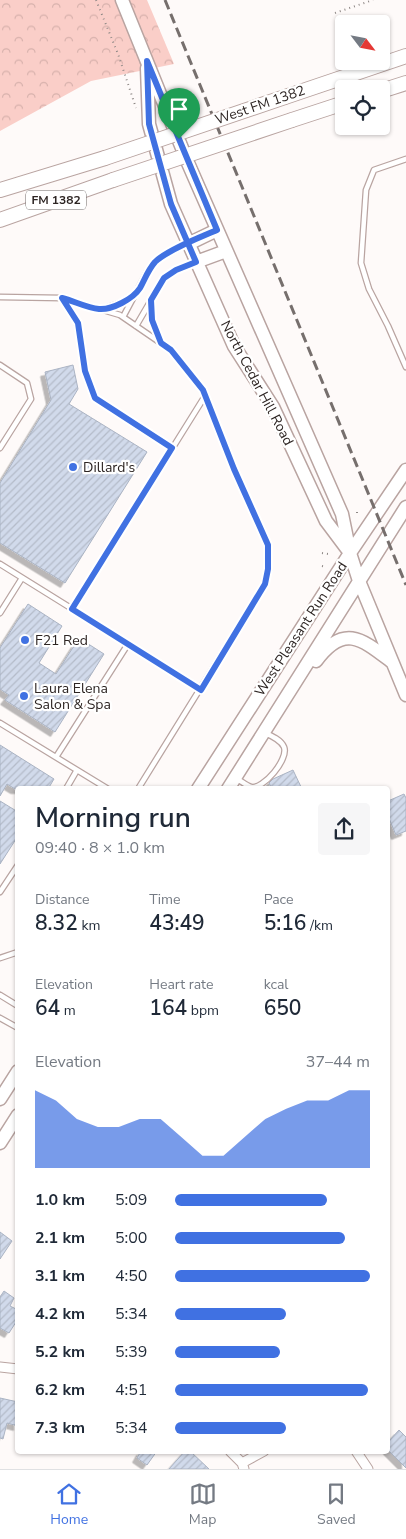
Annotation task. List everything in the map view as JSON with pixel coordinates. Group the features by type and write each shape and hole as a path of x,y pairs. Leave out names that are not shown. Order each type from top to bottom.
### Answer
{"main road":[{"name":"West FM 1382","path":"0,190 105,158 406,56"},
{"path":"390,88 406,83"},
{"name":"West FM 1382","path":"0,220 335,106"}],"street":[{"name":"North Cedar Hill Road","path":"122,0 188,163 342,514 350,553 359,581 406,695"},
{"name":"North Cedar Hill Road","path":"147,61 149,124 171,204 234,346 273,407 326,521 350,553"},
{"path":"188,244 217,230"},
{"path":"196,262 226,251"},
{"name":"West Pleasant Run Road","path":"200,786 350,553 405,475"},
{"name":"West Pleasant Run Road","path":"231,783 406,507"},
{"path":"386,536 406,523"},
{"path":"265,731 323,651 339,639 351,638 366,642 392,662"},
{"path":"0,1098 15,1076"},
{"path":"0,1143 15,1120"},
{"path":"1,1366 15,1368"},
{"path":"233,1454 243,1466 260,1454"},
{"path":"358,1454 368,1469"}],"lane":[{"path":"406,159 374,170 366,190 361,263 369,289 406,367"},
{"path":"123,317 147,272 156,260 188,244"},
{"path":"136,326 164,278 176,270 196,262"},
{"path":"100,309 122,302 139,290"},
{"path":"0,297 62,298 100,309 123,317 171,350 203,390 234,469 268,545 268,569 265,584 140,786"},
{"path":"62,298 78,323 85,371 95,398 172,448"},
{"path":"151,300 152,320 161,343"},
{"path":"0,365 27,383 31,399 0,448"},
{"path":"72,609 205,396"},
{"path":"0,564 201,690"},
{"path":"0,613 22,578"},
{"path":"56,757 128,644"},
{"path":"0,723 103,786"},
{"path":"259,786 267,780 283,760 285,754 284,747 276,737 265,731"},
{"path":"68,786 77,770"},
{"path":"0,892 15,870"},
{"path":"0,958 15,953"},
{"path":"0,995 15,1004"},
{"path":"0,1018 15,1026"}],"path":[{"path":"335,13 373,0"},
{"path":"322,553 328,554"},
{"path":"322,566 326,567"}],"green space":[{"path":"0,0 147,0 174,64 91,81 0,131"}],"building":[{"name":"Dillard's","path":"73,365 78,389 69,404 147,452 65,583 0,543 0,483 51,400 45,372"},
{"path":"28,604 62,626 39,663 56,674 79,638 104,654 55,732 5,700 9,695 0,689 0,648"},
{"path":"0,745 54,779 50,786 15,786 15,789 7,784 0,796"},
{"path":"293,770 301,786 270,786 269,783 273,779"},
{"path":"404,794 406,798 406,831 396,835 390,821 390,800"},
{"path":"0,801 15,810 15,841 0,864"},
{"path":"0,1232 12,1241 0,1259"},
{"path":"4,1291 14,1298 10,1306 15,1308 15,1324 9,1333 0,1328 0,1297"},
{"path":"0,1398 15,1401 15,1425 7,1423 3,1439 0,1438"},
{"path":"399,1430 406,1437 406,1468 390,1452 390,1440"},
{"path":"139,1454 155,1454 147,1465 137,1458"},
{"path":"182,1454 193,1454 209,1469 169,1469"}],"railway":[{"path":"165,0 406,585"}],"place":[{"name":"Dillard's","path":"73,467"},
{"name":"F21 Red","path":"25,640"},
{"name":"Laura Elena Salon & Spa","path":"24,696"}],"route":[{"path":"179,139 147,61 149,124 171,204 188,244 196,262 176,270 164,278 158,287 151,300 150,310 154,328 161,343 171,350 203,390 234,469 268,545 268,569 265,584 201,690 72,609 172,448 95,398 85,371 78,323 62,298 100,309 122,302 139,290 147,272 156,260 168,253 188,244 217,230 179,139"}]}
